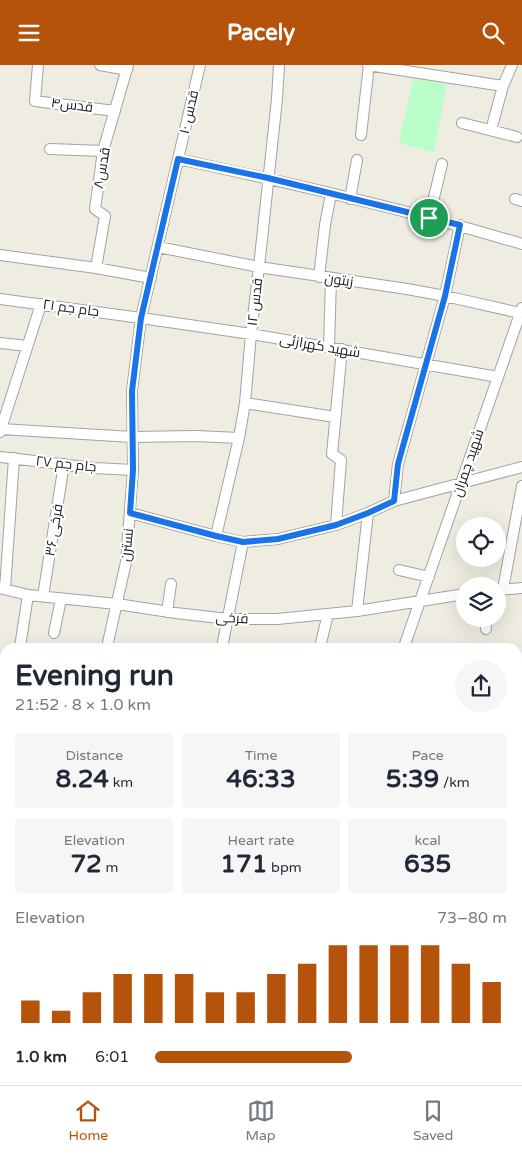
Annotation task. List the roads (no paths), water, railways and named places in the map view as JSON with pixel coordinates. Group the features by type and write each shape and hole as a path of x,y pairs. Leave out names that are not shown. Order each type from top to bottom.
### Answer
{"street":[{"name":"قدس۴","path":"38,65 35,101 115,111"},
{"path":"100,65 127,67"},
{"name":"قدس ۱۰","path":"178,159 200,65"},
{"name":"قدس ۱۲","path":"216,536 239,438 245,403 279,65"},
{"path":"361,135 369,65 503,86"},
{"name":"قدس۸","path":"96,268 105,216 95,209 103,151 127,67"},
{"path":"492,130 503,86 511,67 522,73"},
{"path":"462,123 517,137"},
{"path":"50,149 103,151"},
{"path":"178,159 268,178 460,225 522,244"},
{"name":"نسترن","path":"108,643 126,562 133,470 132,391 141,318 178,159"},
{"path":"350,199 357,160"},
{"path":"429,218 442,164"},
{"path":"319,277 325,225 331,194"},
{"path":"394,501 398,464 445,296 460,225"},
{"name":"زیتون","path":"158,247 259,267 407,289 521,310"},
{"path":"0,255 151,277"},
{"path":"329,347 331,279"},
{"name":"جام جم ۲۱","path":"0,299 141,318"},
{"path":"41,304 5,401 0,431 132,437 196,436 239,438"},
{"name":"شهید چمران","path":"405,643 521,310"},
{"name":"شهید کهرازئی","path":"141,318 342,349 498,377"},
{"path":"0,343 27,346"},
{"path":"336,525 341,460 332,453 342,349"},
{"path":"245,403 335,417"},
{"name":"جام جم ۲۷","path":"0,457 95,468 133,470"},
{"path":"2,588 5,513 14,458"},
{"name":"فرخی ۳۶","path":"43,596 64,464"},
{"path":"130,513 243,542 278,539 336,525 394,501 522,467"},
{"path":"503,577 522,486"},
{"path":"357,611 368,513"},
{"path":"223,643 243,542"},
{"path":"399,570 429,577"},
{"path":"167,612 171,584"},
{"name":"فرخی","path":"2,588 28,595 118,604 228,619 277,619 328,614 456,595"},
{"path":"506,589 522,588"},
{"path":"21,643 28,595"},
{"path":"54,633 61,599"},
{"path":"321,643 328,614"}]}
